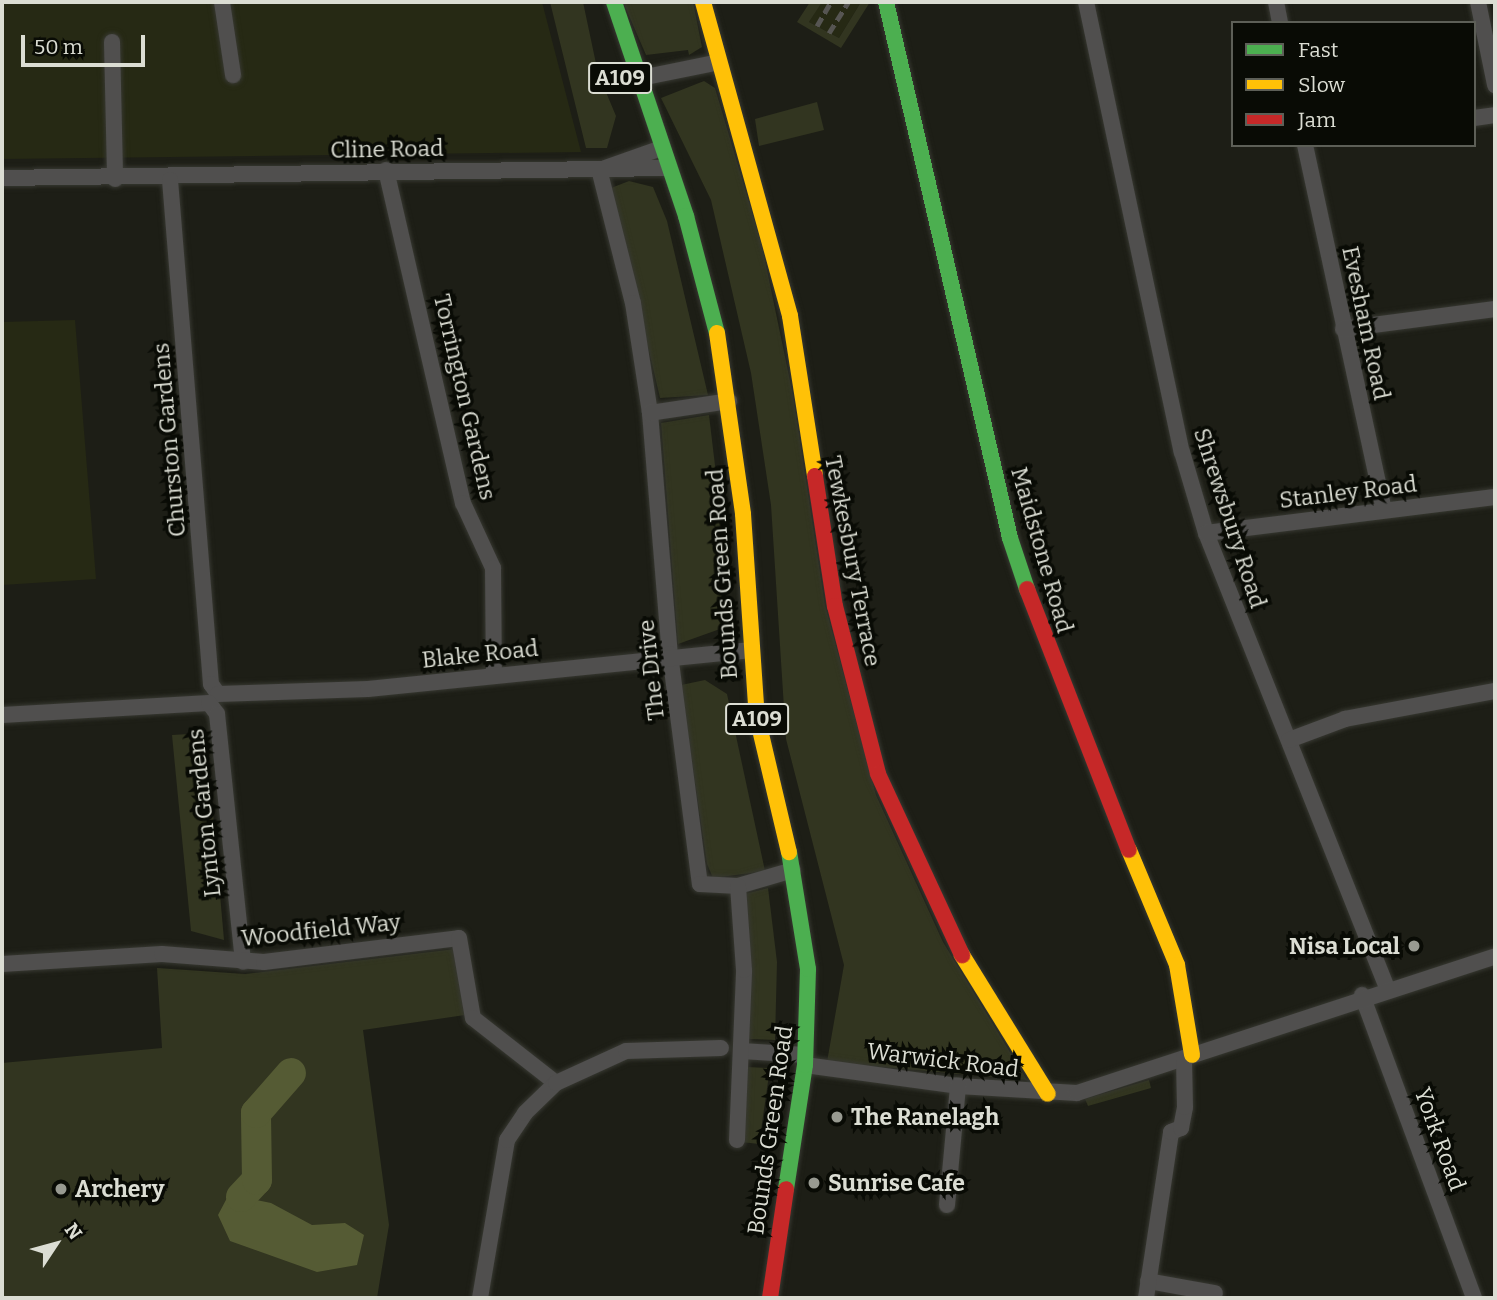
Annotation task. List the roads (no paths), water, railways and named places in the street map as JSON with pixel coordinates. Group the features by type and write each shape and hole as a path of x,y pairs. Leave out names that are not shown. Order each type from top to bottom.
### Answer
{"street":[{"path":"222,2 233,75"},
{"name":"Bounds Green Road","path":"596,2 621,82 641,130 658,146 667,168 706,286 729,401 743,514 748,650 757,717 793,870 808,969 805,1060 769,1298"},
{"name":"Bounds Green Road","path":"614,2 659,130 658,146"},
{"name":"Tewkesbury Terrace","path":"703,2 790,316 835,606 878,774 960,953 1048,1094"},
{"name":"Maidstone Road","path":"886,2 1010,538 1058,679 1177,965 1188,1056"},
{"name":"Shrewsbury Road","path":"1086,2 1182,452 1206,533 1387,987"},
{"path":"1276,2 1280,21"},
{"path":"1478,2 1495,85"},
{"path":"112,42 115,179"},
{"path":"621,82 719,62"},
{"path":"1476,118 1495,115"},
{"name":"Cline Road","path":"602,169 658,146"},
{"name":"Evesham Road","path":"1306,147 1343,329 1384,509"},
{"name":"Cline Road","path":"2,178 170,180 386,170 602,169 622,173 667,168"},
{"name":"The Drive","path":"602,169 633,303 650,413 670,654 700,884 738,886 793,870"},
{"name":"Torrington Gardens","path":"386,170 463,503 493,568 494,676"},
{"name":"Churston Gardens","path":"170,180 214,699"},
{"path":"1343,329 1495,309"},
{"path":"650,413 729,401"},
{"name":"Stanley Road","path":"1206,533 1495,497"},
{"name":"Blake Road","path":"2,715 494,676 670,654 748,650"},
{"path":"1289,740 1345,719 1495,691"},
{"name":"Lynton Gardens","path":"214,699 243,962"},
{"path":"737,1140 742,1051 738,886"},
{"name":"Woodfield Way","path":"2,964 162,954 243,962 459,938 473,1018 556,1083"},
{"path":"1146,1298 1171,1132 1181,1128 1185,1107 1188,1056 1362,995 1495,956"},
{"name":"York Road","path":"1362,995 1475,1298"},
{"path":"480,1298 507,1140 556,1083 626,1051 721,1048"},
{"name":"Warwick Road","path":"742,1051 958,1086 1048,1094 1077,1093 1188,1056"},
{"path":"947,1205 958,1086"},
{"path":"1148,1281 1215,1293"}],"waterway":[{"path":"241,1197 257,1180 256,1113 291,1073"}],"railway":[{"path":"817,26 831,2"},
{"path":"829,33 848,2"}],"place":[{"name":"Nisa Local","path":"1414,946"},
{"name":"The Ranelagh","path":"837,1117"},
{"name":"Sunrise Cafe","path":"814,1183"},
{"name":"Archery","path":"61,1189"}]}
